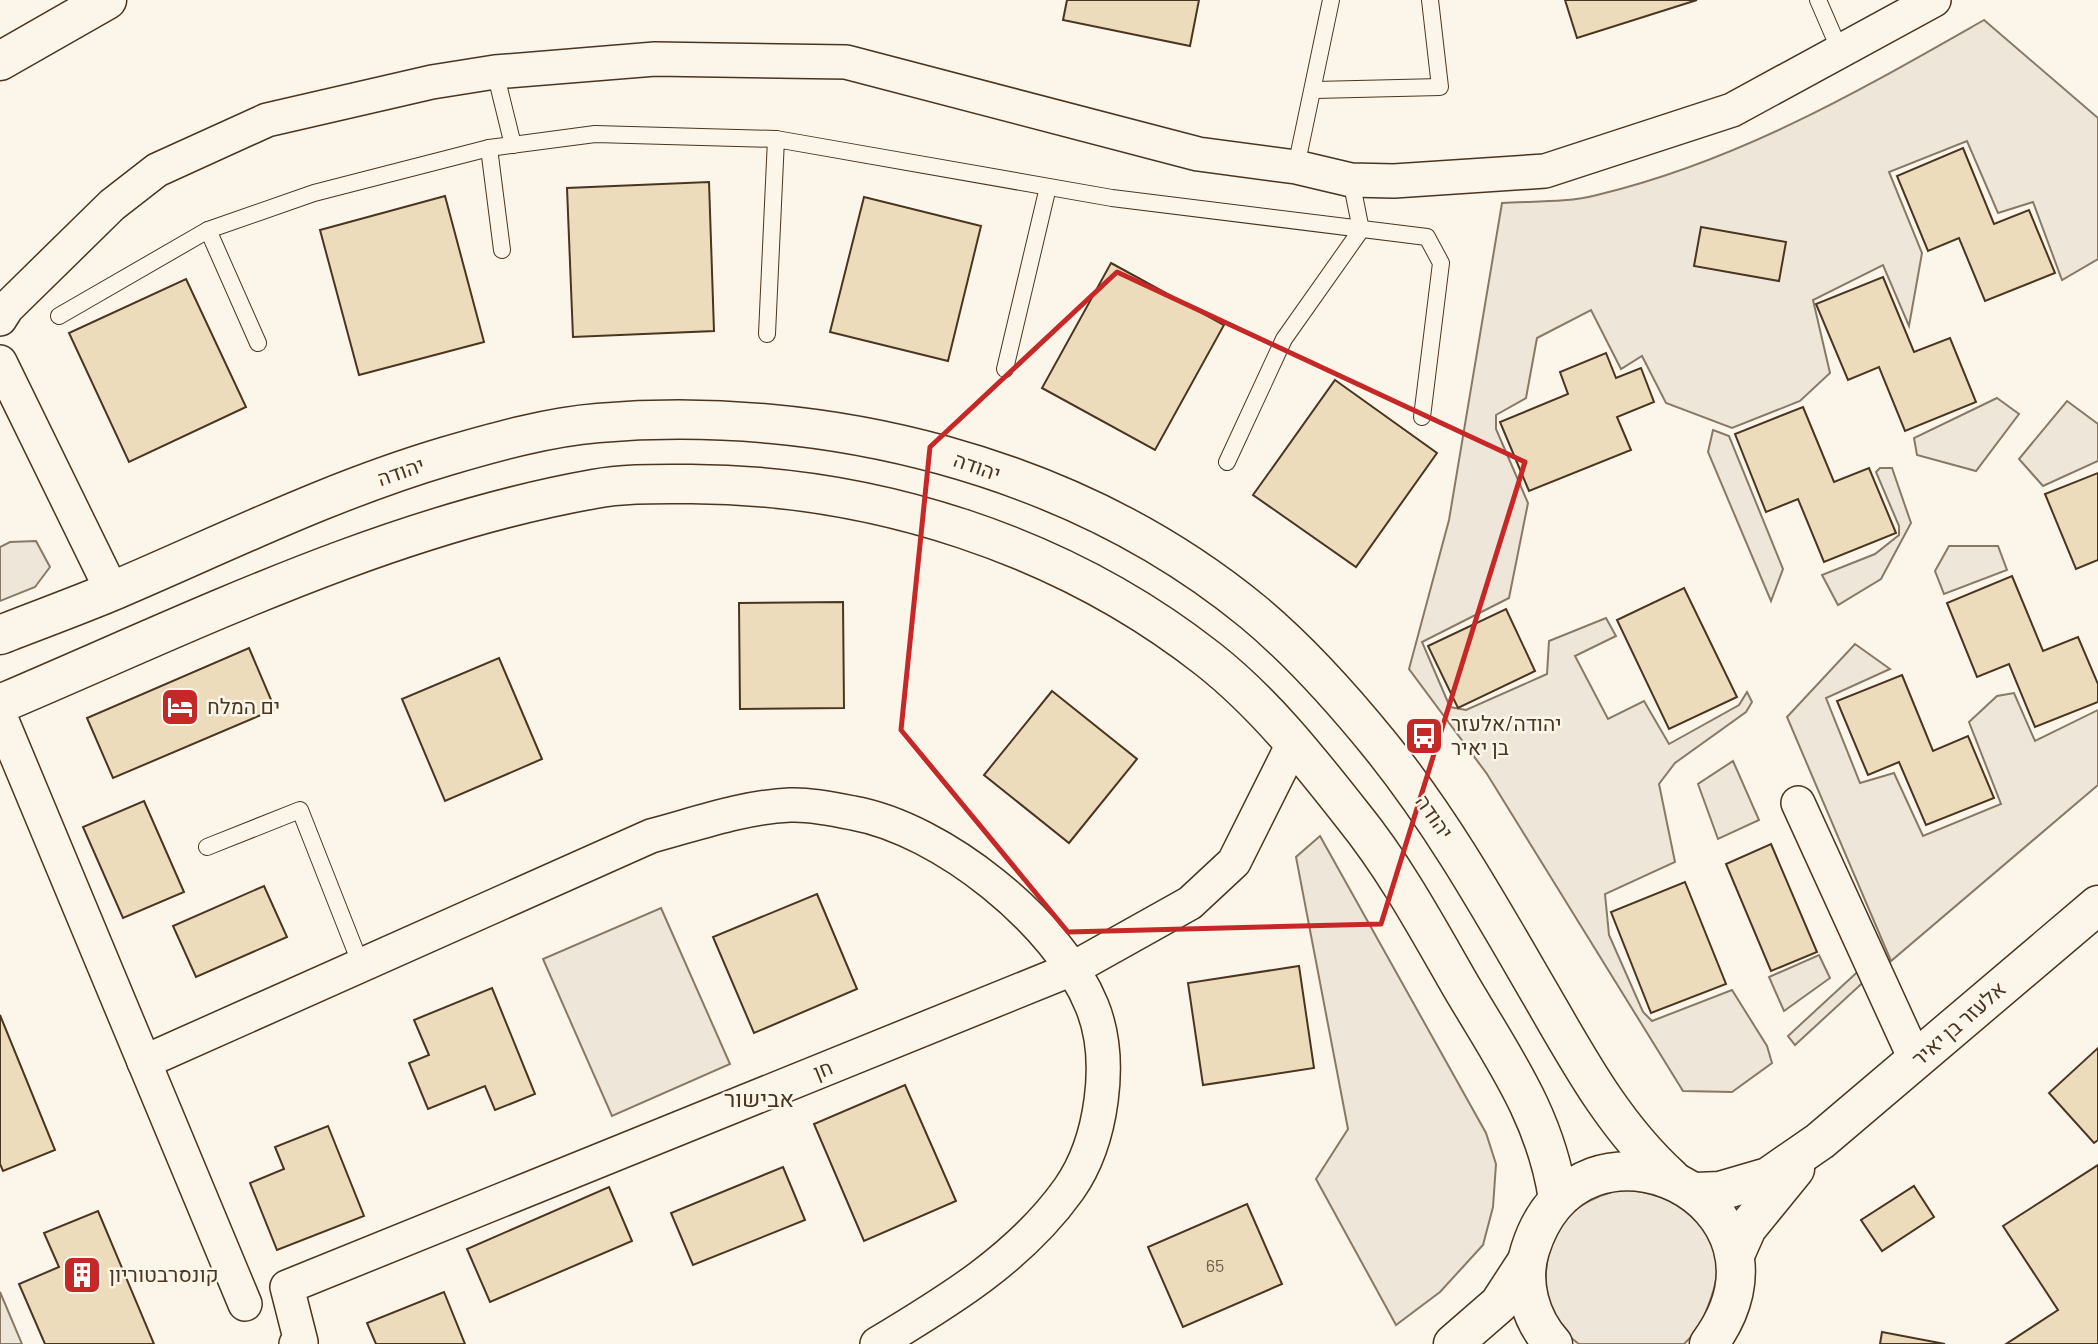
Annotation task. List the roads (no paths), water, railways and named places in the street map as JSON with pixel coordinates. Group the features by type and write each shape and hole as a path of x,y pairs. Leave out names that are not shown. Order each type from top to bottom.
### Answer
{"main road":[{"path":"0,61 107,0"},
{"name":"יהודה","path":"0,635 112,591 309,504 380,478 449,455 592,424 730,420 795,425 900,444 1026,484 1106,518 1152,542 1201,573 1253,612 1342,699 1420,797 1456,849 1590,1079 1622,1127 1683,1185 1714,1210 1727,1231 1735,1255"},
{"path":"0,704 332,564 467,517 600,487 727,484 788,489 885,506 1003,544 1068,571 1119,597 1212,661 1294,742 1368,835 1401,884 1535,1113 1553,1169 1558,1199 1537,1228 1527,1261 1526,1287 1532,1312 1553,1344"},
{"name":"אלעזר בן יאיר","path":"1558,1199 1583,1181 1611,1172 1642,1170 1683,1185 1720,1191 1768,1177 1820,1141 2098,905"},
{"name":"אלעזר בן יאיר","path":"1735,1255 1747,1228 1771,1194 1820,1141"},
{"path":"1735,1255 1734,1294 1746,1344"},
{"path":"1453,1344 1499,1304 1527,1261"},
{"path":"1709,1344 1725,1323 1734,1294"}],"street":[{"path":"0,319 7,308 111,205 157,170 205,146 267,120 358,97 495,72 655,59 846,62 1198,154 1296,167 1351,180 1394,181 1545,171 1732,110 1934,0"},
{"path":"0,362 112,591"},
{"path":"0,716 245,1304"},
{"name":"חן","path":"296,1344 301,1342 287,1287 1072,969 1190,903 1234,863 1294,742"},
{"path":"1798,803 1916,1061"},
{"path":"144,1062 651,836 736,813 792,804 856,813 929,840 991,883 1033,920 1072,969 1092,1007 1103,1052 1102,1094 1092,1139 1070,1188 1030,1234 986,1274 877,1344"}],"lane":[{"path":"1296,167 1315,90 1331,0"},
{"path":"1315,90 1440,87 1430,0"},
{"path":"1818,0 1841,53"},
{"path":"495,72 513,145"},
{"path":"59,316 208,230 314,193 489,148 596,134 776,139 1112,198 1427,237 1441,263 1422,417"},
{"path":"767,334 776,139"},
{"path":"489,148 502,250"},
{"path":"1227,462 1284,339 1361,230 1351,180"},
{"path":"1005,369 1048,187"},
{"path":"208,230 258,343"},
{"path":"206,847 300,810 361,965"}],"place":[{"name":"ים המלח","path":"180,707"},
{"name":"יהודה/אלעזר בן יאיר","path":"1424,736"},
{"name":"קונסרבטוריון","path":"82,1275"}],"district":[{"name":"אבישור","path":"759,1099"}]}
